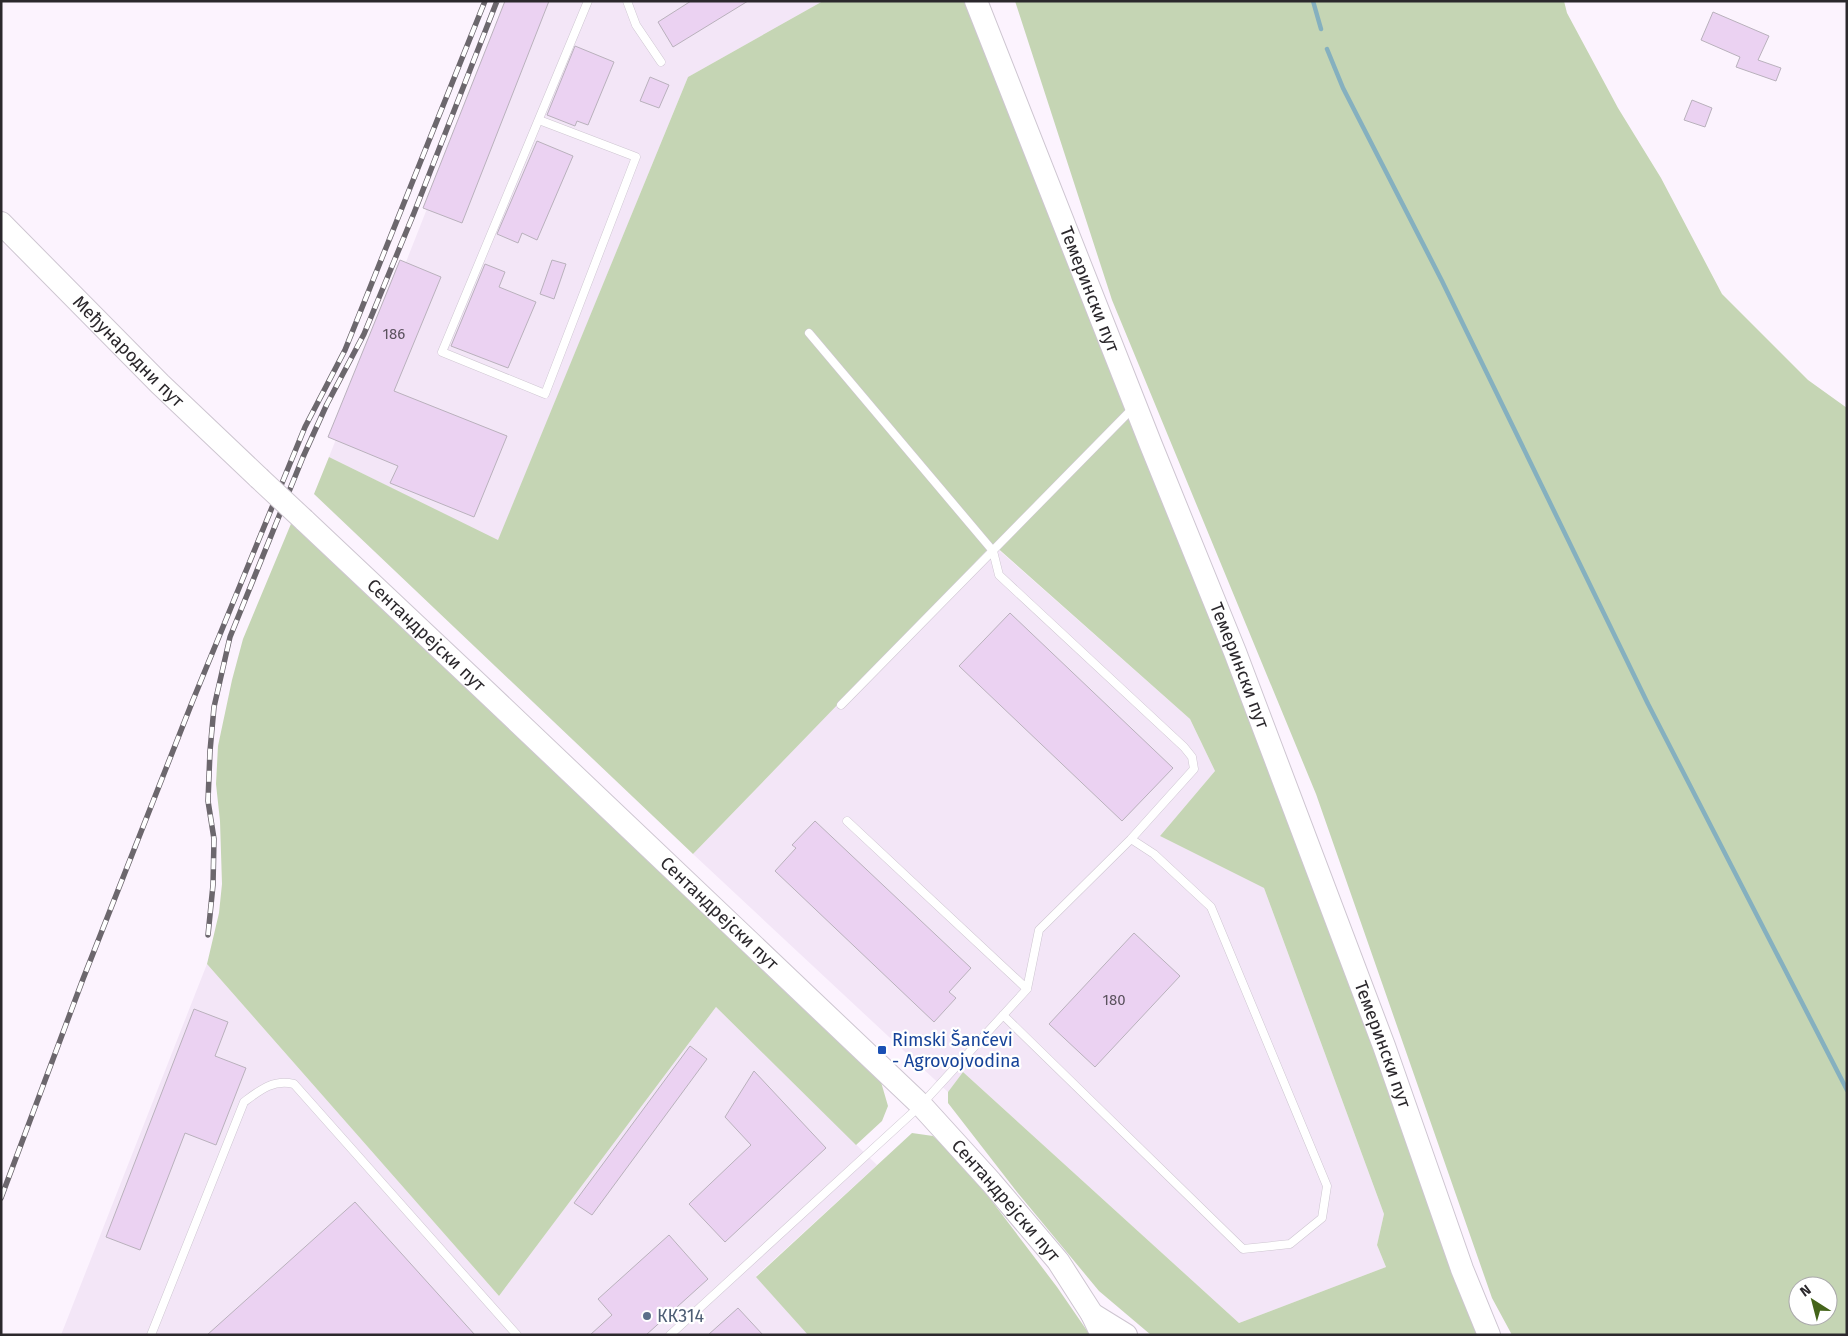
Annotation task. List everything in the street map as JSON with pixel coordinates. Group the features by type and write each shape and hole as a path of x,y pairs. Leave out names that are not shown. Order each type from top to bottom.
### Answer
{"main road":[{"name":"Темерински пут","path":"976,1 1135,406 1236,652 1384,1046 1462,1269 1489,1335"},
{"name":"Међународни пут","path":"1,224 160,384 304,520"},
{"name":"Сентандрејски пут","path":"304,520 921,1106 990,1182 1058,1262 1092,1314 1102,1335"},
{"path":"1092,1314 1126,1335"}],"lane":[{"path":"539,120 636,157 544,394 442,352 588,1"},
{"path":"627,1 636,25 661,62"},
{"path":"670,1335 921,1106 1027,989 1039,930 1131,839 1194,769 1192,757 1184,747 999,575 993,550 809,333"},
{"path":"841,705 1135,406"},
{"path":"848,821 1027,989"},
{"path":"1003,1016 1243,1249 1290,1244 1322,1218 1326,1186 1211,907 1154,854 1131,839"},
{"path":"151,1335 244,1102 262,1088 283,1081 294,1084 518,1335"}],"shaded area":[{"path":"509,1 823,1 688,77 498,541 329,457"},
{"path":"992,544 1190,719 1215,771 1160,836 1264,888 1384,1214 1377,1245 1386,1267 1239,1323 963,1072 948,1092 693,854"},
{"path":"207,964 499,1296 716,1007 877,1165 756,1276 808,1335 61,1335"}],"green space":[{"path":"823,1 976,1 1487,1335 1151,1335 1099,1291 1017,1192 948,1103 948,1092 963,1072 1239,1323 1386,1267 1377,1245 1384,1214 1264,888 1160,836 1215,771 1190,719 993,544 693,854 314,494 329,457 498,540 688,77"},
{"path":"1015,1 1564,1 1567,13 1618,108 1661,178 1722,294 1808,380 1847,408 1847,1335 1512,1335 1492,1298 1316,794 1112,300"},
{"path":"293,519 881,1082 888,1106 882,1121 856,1145 716,1007 499,1296 207,964 219,913 222,884 220,821 216,784 218,746 243,639"},
{"path":"912,1133 933,1136 963,1163 1057,1287 1090,1335 808,1335 756,1277"}],"building":[{"path":"505,1 549,1 462,223 423,208"},
{"path":"691,1 748,1 673,47 658,22"},
{"path":"1713,12 1769,36 1758,60 1781,68 1776,81 1736,67 1740,57 1701,40"},
{"path":"575,46 614,62 588,125 577,121 575,126 547,115"},
{"path":"650,77 669,85 659,108 640,101"},
{"path":"1692,100 1712,108 1705,127 1684,120"},
{"path":"537,141 573,156 537,240 522,233 518,243 497,234"},
{"path":"400,260 441,277 394,391 507,436 474,517 390,483 398,466 328,437"},
{"path":"552,260 566,264 554,299 540,294"},
{"path":"485,264 505,272 499,287 536,302 508,368 451,346"},
{"path":"1010,613 1173,768 1122,821 959,666"},
{"path":"815,821 971,968 949,992 956,998 934,1022 775,871 796,848 792,845"},
{"path":"1134,933 1180,976 1095,1067 1049,1024"},
{"path":"194,1009 228,1022 215,1056 246,1068 216,1145 185,1133 140,1250 106,1237"},
{"path":"690,1046 707,1059 592,1215 574,1203"},
{"path":"754,1071 826,1148 725,1242 689,1204 751,1145 725,1117"},
{"path":"355,1202 475,1335 207,1335"},
{"path":"669,1235 708,1279 646,1335 590,1335 612,1315 598,1299"},
{"path":"738,1308 763,1335 708,1335"}],"waterway":[{"path":"1313,1 1321,29"},
{"path":"1327,49 1343,88 1442,281 1648,704 1847,1090"}],"railway":[{"path":"1,1198 83,979 193,700 305,427 345,350 485,1"},
{"path":"208,935 213,885 214,839 208,801 210,751 214,707 230,637 303,457 327,404 364,334 414,213 497,1"}],"place":[{"name":"Rimski Šančevi - Agrovojvodina","path":"882,1050"},
{"name":"КК314","path":"647,1316"}]}
